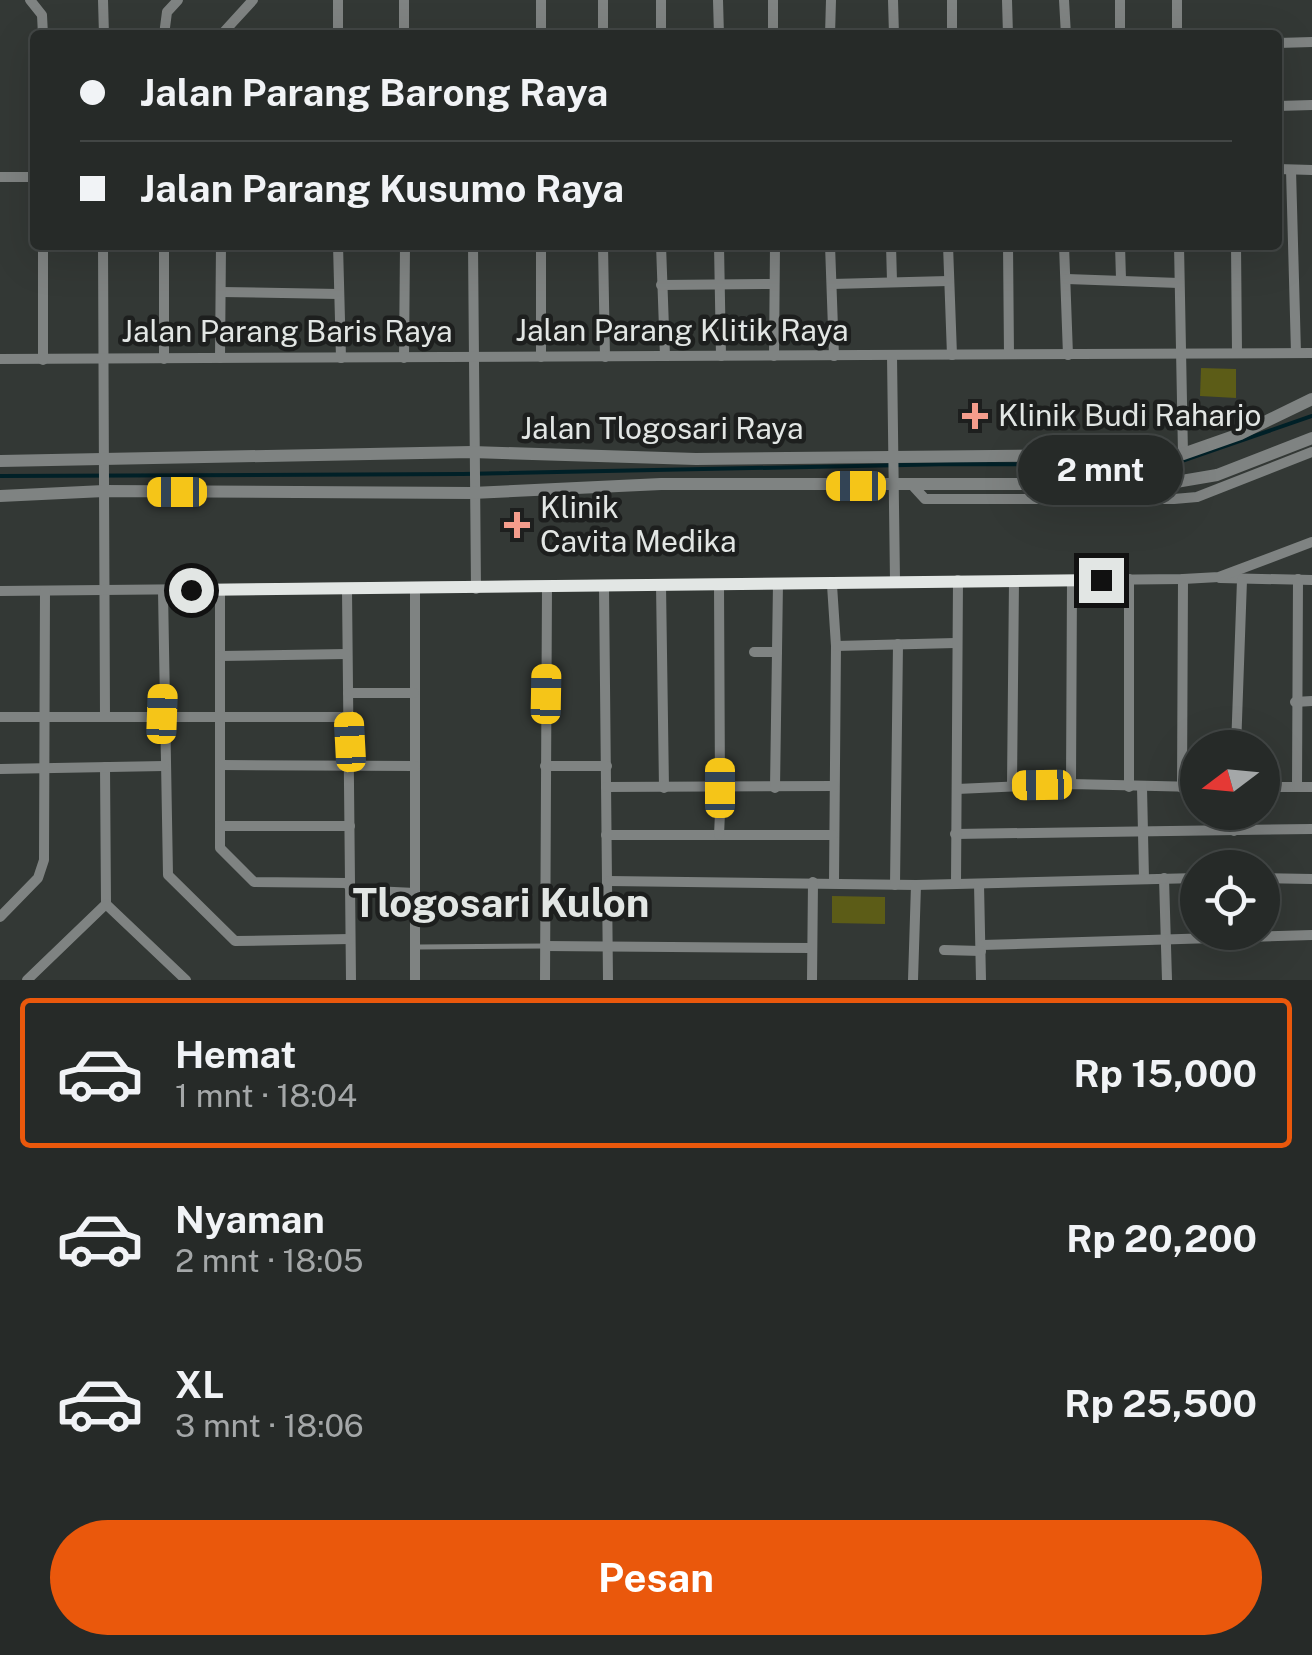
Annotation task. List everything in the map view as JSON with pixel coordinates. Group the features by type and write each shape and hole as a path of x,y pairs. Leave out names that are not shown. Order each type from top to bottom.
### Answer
{"street":[{"path":"30,0 42,15 44,30"},
{"path":"103,0 104,30"},
{"path":"165,30 167,12 178,0"},
{"path":"226,30 253,0"},
{"path":"338,0 338,30"},
{"path":"404,0 404,30"},
{"path":"540,0 541,30"},
{"path":"603,0 603,30"},
{"path":"660,0 661,30"},
{"path":"718,0 718,30"},
{"path":"773,0 773,30"},
{"path":"830,30 831,0"},
{"path":"893,0 894,30"},
{"path":"952,0 952,30"},
{"path":"1007,0 1008,30"},
{"path":"1064,0 1066,30"},
{"path":"1120,0 1120,30"},
{"path":"1177,0 1177,30"},
{"path":"1282,42 1312,42"},
{"path":"1282,106 1312,106"},
{"path":"1282,169 1312,170"},
{"path":"1291,170 1296,353"},
{"path":"0,177 30,177"},
{"path":"43,250 43,360"},
{"path":"103,250 105,716"},
{"path":"164,250 164,359"},
{"path":"220,358 221,250"},
{"path":"338,250 341,358"},
{"path":"404,358 405,250"},
{"path":"472,250 476,589"},
{"path":"541,250 541,357"},
{"path":"603,250 605,357"},
{"path":"661,250 665,356"},
{"path":"719,250 721,356"},
{"path":"774,250 774,356"},
{"path":"830,250 834,356"},
{"path":"891,250 892,281"},
{"path":"948,250 952,356"},
{"path":"1008,250 1008,354"},
{"path":"1064,250 1068,355"},
{"path":"1120,250 1121,280"},
{"path":"1180,250 1183,454"},
{"path":"1236,250 1236,352"},
{"path":"1066,279 1180,284"},
{"path":"832,284 948,282"},
{"path":"662,284 774,284"},
{"path":"220,292 340,294"},
{"name":"Jalan Parang Klitik Raya","path":"472,357 1312,353"},
{"path":"892,356 896,455 894,581"},
{"name":"Jalan Parang Baris Raya","path":"0,359 472,357"},
{"name":"Jalan Tlogosari Raya","path":"0,460 1183,454 1240,434 1312,399"},
{"name":"Jalan Tlogosari Raya","path":"0,496 104,488 1164,484 1217,475 1312,438"},
{"path":"914,487 924,499 1174,500 1197,497 1312,452"},
{"path":"1220,578 1312,542"},
{"path":"1182,730 1183,579"},
{"path":"1297,788 1298,579"},
{"path":"956,884 958,580"},
{"path":"1012,786 1014,580"},
{"path":"1071,784 1072,580"},
{"path":"1130,580 1135,786 1143,832 1144,879"},
{"path":"1237,730 1242,580"},
{"path":"0,591 1312,580"},
{"path":"775,788 778,583"},
{"path":"661,585 664,788"},
{"path":"719,585 720,788"},
{"path":"832,585 836,646 834,882"},
{"path":"604,586 608,980"},
{"path":"545,980 547,587"},
{"path":"220,590 220,848 254,882 348,884"},
{"path":"346,590 351,980"},
{"path":"414,590 415,980"},
{"path":"0,917 42,872 45,591"},
{"path":"163,591 162,714 168,875 228,937 242,941 350,939"},
{"path":"836,646 956,643"},
{"path":"894,885 898,644"},
{"path":"754,652 776,652"},
{"path":"220,656 346,654"},
{"path":"348,692 414,693"},
{"path":"1295,702 1312,702"},
{"path":"0,717 348,717"},
{"path":"221,765 415,766"},
{"path":"0,769 164,766"},
{"path":"545,766 607,766"},
{"path":"104,767 106,904 186,980"},
{"path":"956,789 1071,784 1180,788"},
{"path":"606,787 834,786"},
{"path":"1280,787 1312,787"},
{"path":"720,813 720,835"},
{"path":"220,826 350,826"},
{"path":"955,834 1312,829"},
{"path":"606,835 833,834"},
{"path":"1164,878 1167,980"},
{"path":"609,881 916,885 1180,878"},
{"path":"1280,878 1312,878"},
{"path":"812,980 813,882"},
{"path":"348,884 352,890 415,892"},
{"path":"979,884 981,980"},
{"path":"913,980 916,885"},
{"path":"27,980 106,904"},
{"path":"1280,936 1312,936"},
{"path":"944,950 1180,941"},
{"path":"545,946 812,948"}],"lane":[{"path":"415,947 545,946"}],"shaded area":[{"path":"1201,368 1236,369 1236,398 1200,396"},
{"path":"832,896 885,897 885,924 832,923"}],"waterway":[{"path":"0,476 463,474 952,464 1170,465 1312,416"}],"place":[{"name":"Klinik Budi Raharjo","path":"975,416"},
{"name":"Klinik Cavita Medika","path":"517,525"}],"district":[{"name":"Tlogosari Kulon","path":"501,903"}],"route":[{"path":"191,590 1101,580"}]}
